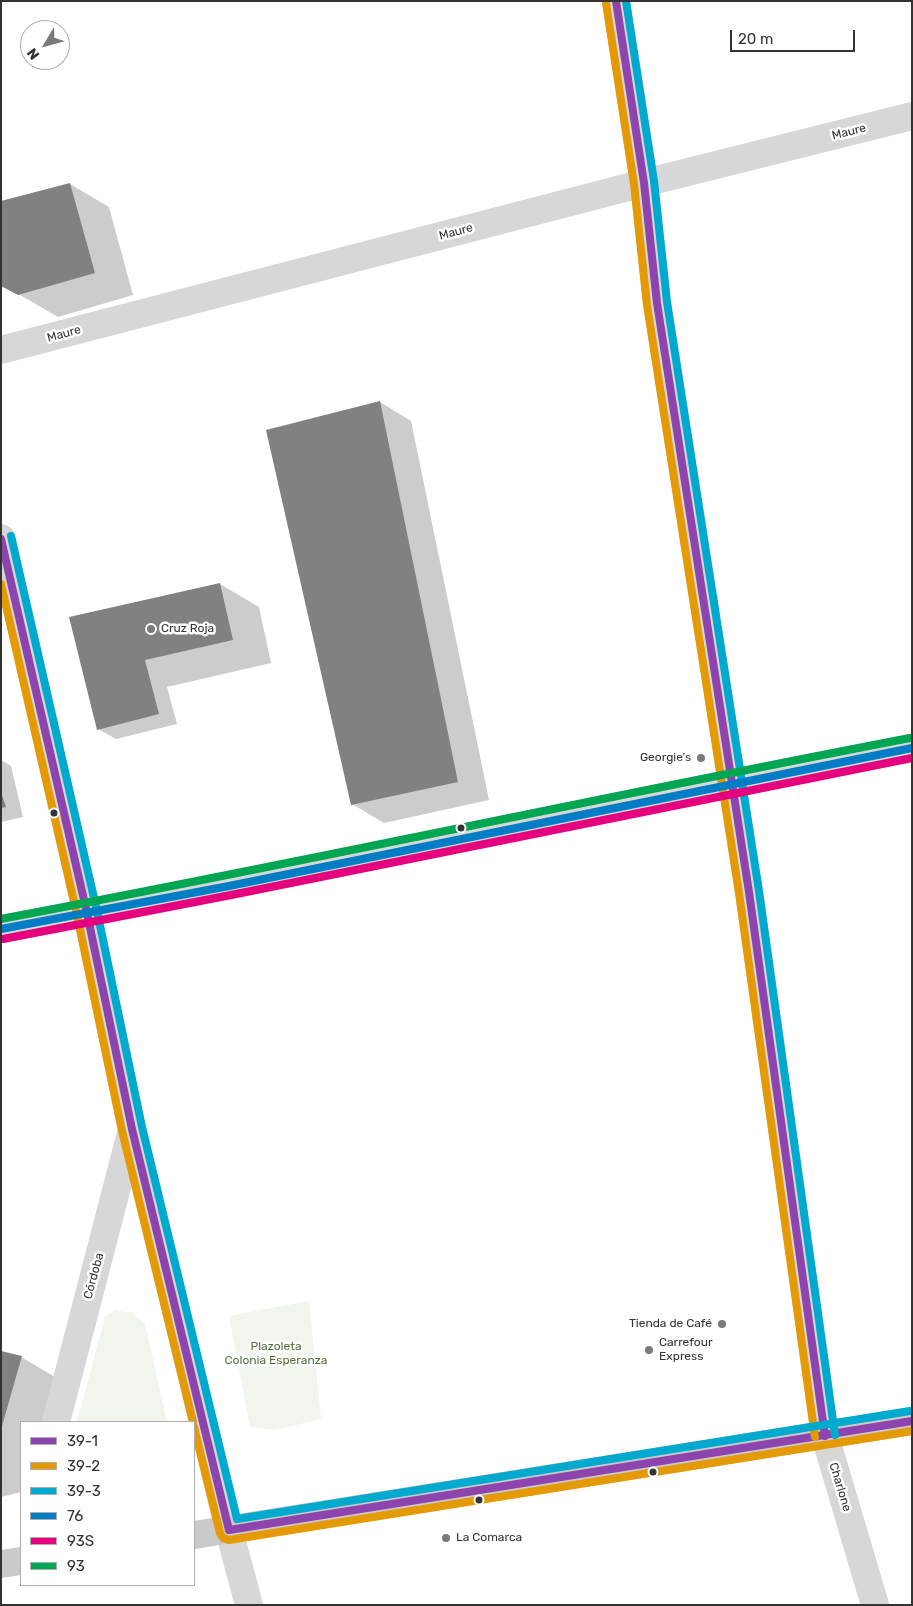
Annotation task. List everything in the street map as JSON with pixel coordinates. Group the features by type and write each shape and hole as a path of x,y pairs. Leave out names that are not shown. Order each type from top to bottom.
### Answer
{"main road":[{"path":"195,1535 912,1421"}],"street":[{"name":"Charlone","path":"616,1 644,183 657,303 749,892 824,1436 875,1605"},
{"name":"Maure","path":"1,350 644,183 912,116"},
{"name":"Córdoba","path":"1,538 87,913 132,1129 229,1530 250,1605"},
{"path":"1,929 732,782 912,748"},
{"name":"Córdoba","path":"56,1421 132,1129"}],"green space":[{"name":"Plazoleta Colonia Esperanza","path":"309,1301 321,1419 275,1430 250,1427 229,1316"},
{"path":"115,1310 133,1313 145,1324 167,1421 77,1421 105,1317"}],"building":[{"path":"70,183 95,273 18,295 1,286 1,201"},
{"path":"380,401 458,782 351,805 266,430"},
{"name":"Cruz Roja","path":"220,583 233,640 145,660 159,714 97,730 69,617"},
{"path":"1,792 6,807 1,808"},
{"path":"1,1351 22,1356 2,1426 1,1426"}],"transit line":[{"name":"39-1","path":"616,1 644,183 657,303 749,892 825,1436"},
{"name":"39-3","path":"626,1 654,181 667,302 759,891 835,1435"},
{"name":"39-2","path":"606,3 634,184 647,305 739,893 815,1437"},
{"name":"39-3","path":"11,536 97,911 142,1127 237,1519 910,1411"},
{"name":"39-1","path":"1,539 87,913 132,1129 229,1530 912,1421"},
{"name":"39-2","path":"1,584 77,915 122,1131 193,1421"},
{"name":"93","path":"1,919 910,738"},
{"name":"76","path":"1,929 229,886 912,748"},
{"name":"93S","path":"3,939 912,758"},
{"name":"39-2","path":"195,1431 220,1533 223,1538 229,1540 912,1431"}],"place":[{"name":"Cruz Roja","path":"151,629"},
{"name":"Georgie’s","path":"701,758"},
{"name":"Tienda de Café","path":"722,1324"},
{"name":"Carrefour Express","path":"649,1350"},
{"name":"La Comarca","path":"446,1538"}]}
